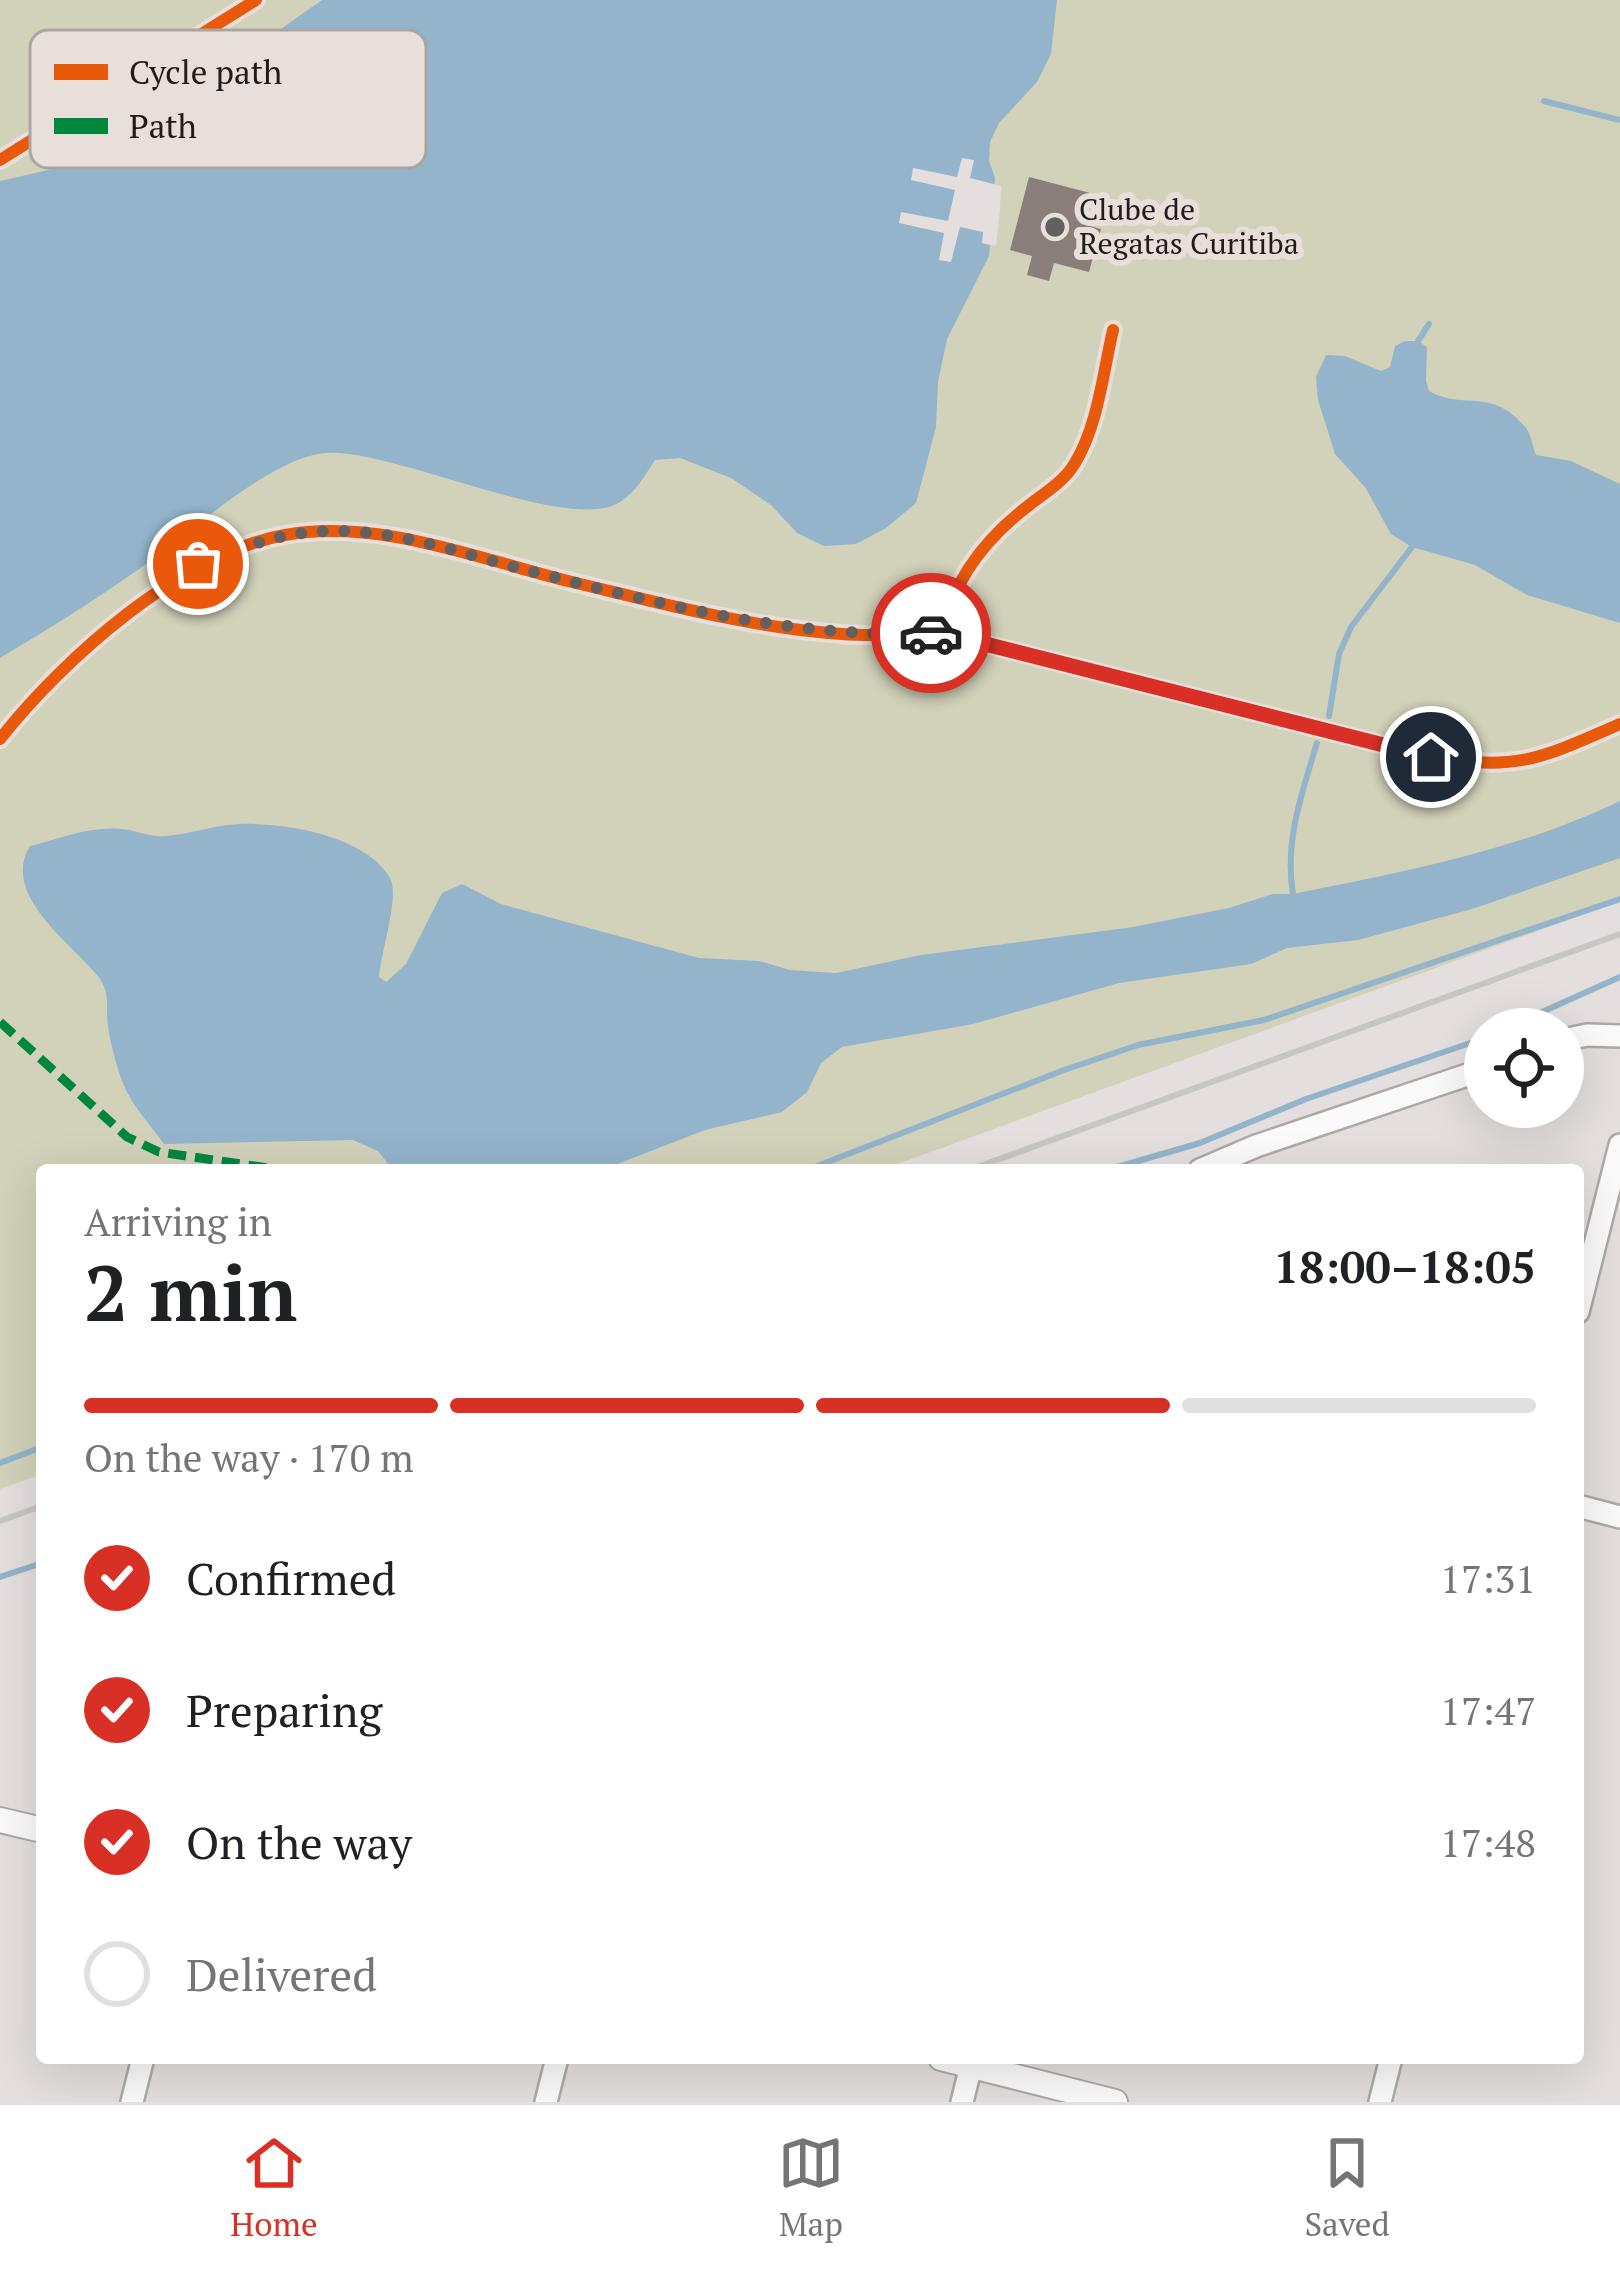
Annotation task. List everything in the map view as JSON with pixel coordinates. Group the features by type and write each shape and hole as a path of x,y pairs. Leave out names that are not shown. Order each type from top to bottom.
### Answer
{"street":[{"path":"1584,1036 1620,1036"},
{"path":"1214,1164 1277,1138 1464,1076"},
{"path":"1584,1288 1620,1144"},
{"path":"1584,1508 1620,1517"},
{"path":"0,1820 36,1829"},
{"path":"132,2102 142,2064"},
{"path":"546,2102 556,2064"},
{"path":"962,2102 972,2064"},
{"path":"979,2064 1115,2102"},
{"path":"1380,2102 1390,2064"}],"lane":[{"path":"208,30 256,0"},
{"path":"0,160 30,141"},
{"path":"942,633 947,609 971,563 994,536 1074,465 1092,420 1113,330"},
{"path":"0,739 64,669 182,576 220,556 291,533 335,530 782,628 869,636 942,633 1431,757 1484,765 1522,763 1620,724"}],"green space":[{"path":"0,0 1620,0 1620,901 897,1164 36,1164 36,1476 0,1489"}],"water":[{"path":"322,0 1057,0 1051,54 1037,82 999,123 990,142 989,161 995,178 989,256 947,339 936,427 916,503 886,528 856,544 824,546 797,533 771,505 731,478 680,458 655,460 626,498 595,509 522,499 392,463 325,453 302,458 252,485 132,574 0,658 0,181 57,168 426,168 426,30 279,30"},
{"path":"1405,341 1427,347 1429,391 1501,407 1526,428 1536,455 1571,461 1620,484 1620,623 1527,595 1475,565 1412,547 1391,534 1365,487 1335,454 1316,377 1326,355 1345,356 1381,371 1390,367 1395,346"},
{"path":"1620,801 1620,858 1472,909 1358,940 1287,948 1251,964 1119,983 973,1024 842,1047 821,1063 807,1092 782,1112 705,1130 617,1164 388,1164 378,1151 353,1140 164,1144 123,1083 102,982 31,900 23,864 30,846 98,829 160,836 230,825 278,826 344,842 379,864 390,878 391,911 379,977 386,982 406,964 442,893 462,884 501,904 699,958 836,973 921,955 1133,927 1229,908 1273,894 1293,894 1460,858"}],"pier":[{"path":"962,158 974,160 970,178 1001,186 1000,209 996,246 982,243 983,232 960,227 951,262 939,260 944,233 899,223 901,212 948,221 955,190 911,180 913,168 957,177"}],"building":[{"name":"Clube de Regatas Curitiba","path":"1029,177 1094,194 1086,225 1101,229 1089,272 1054,263 1049,281 1027,275 1032,256 1010,250"}],"waterway":[{"path":"1544,101 1620,120"},
{"path":"1418,341 1429,324"},
{"path":"1329,716 1339,654 1351,627 1412,547"},
{"path":"1293,894 1293,837 1317,743"},
{"path":"822,1164 1138,1045 1264,1020 1620,899"},
{"path":"1551,1008 1620,977"},
{"path":"1128,1164 1200,1143 1306,1099 1464,1045"},
{"path":"0,1463 36,1449"},
{"path":"0,1577 36,1565"}],"railway":[{"path":"986,1164 1620,934"},
{"path":"0,1521 36,1508"}],"marked path":[{"path":"0,1022 127,1137 159,1152 241,1164"}],"cycle path":[{"path":"208,30 256,0"},
{"path":"0,160 30,141"},
{"path":"942,633 954,595 985,547 1060,482 1075,463 1094,416 1113,330"},
{"path":"0,739 57,675 166,586 246,546 321,531 430,544 706,614 774,626 854,635 942,633 1431,757 1486,763 1528,759 1620,724"}],"way so far":[{"path":"198,564 263,539 335,530 450,550 782,628 869,636 931,633"}],"place":[{"name":"Clube de Regatas Curitiba","path":"1055,227"}],"route":[{"path":"931,633 1431,757"}]}
